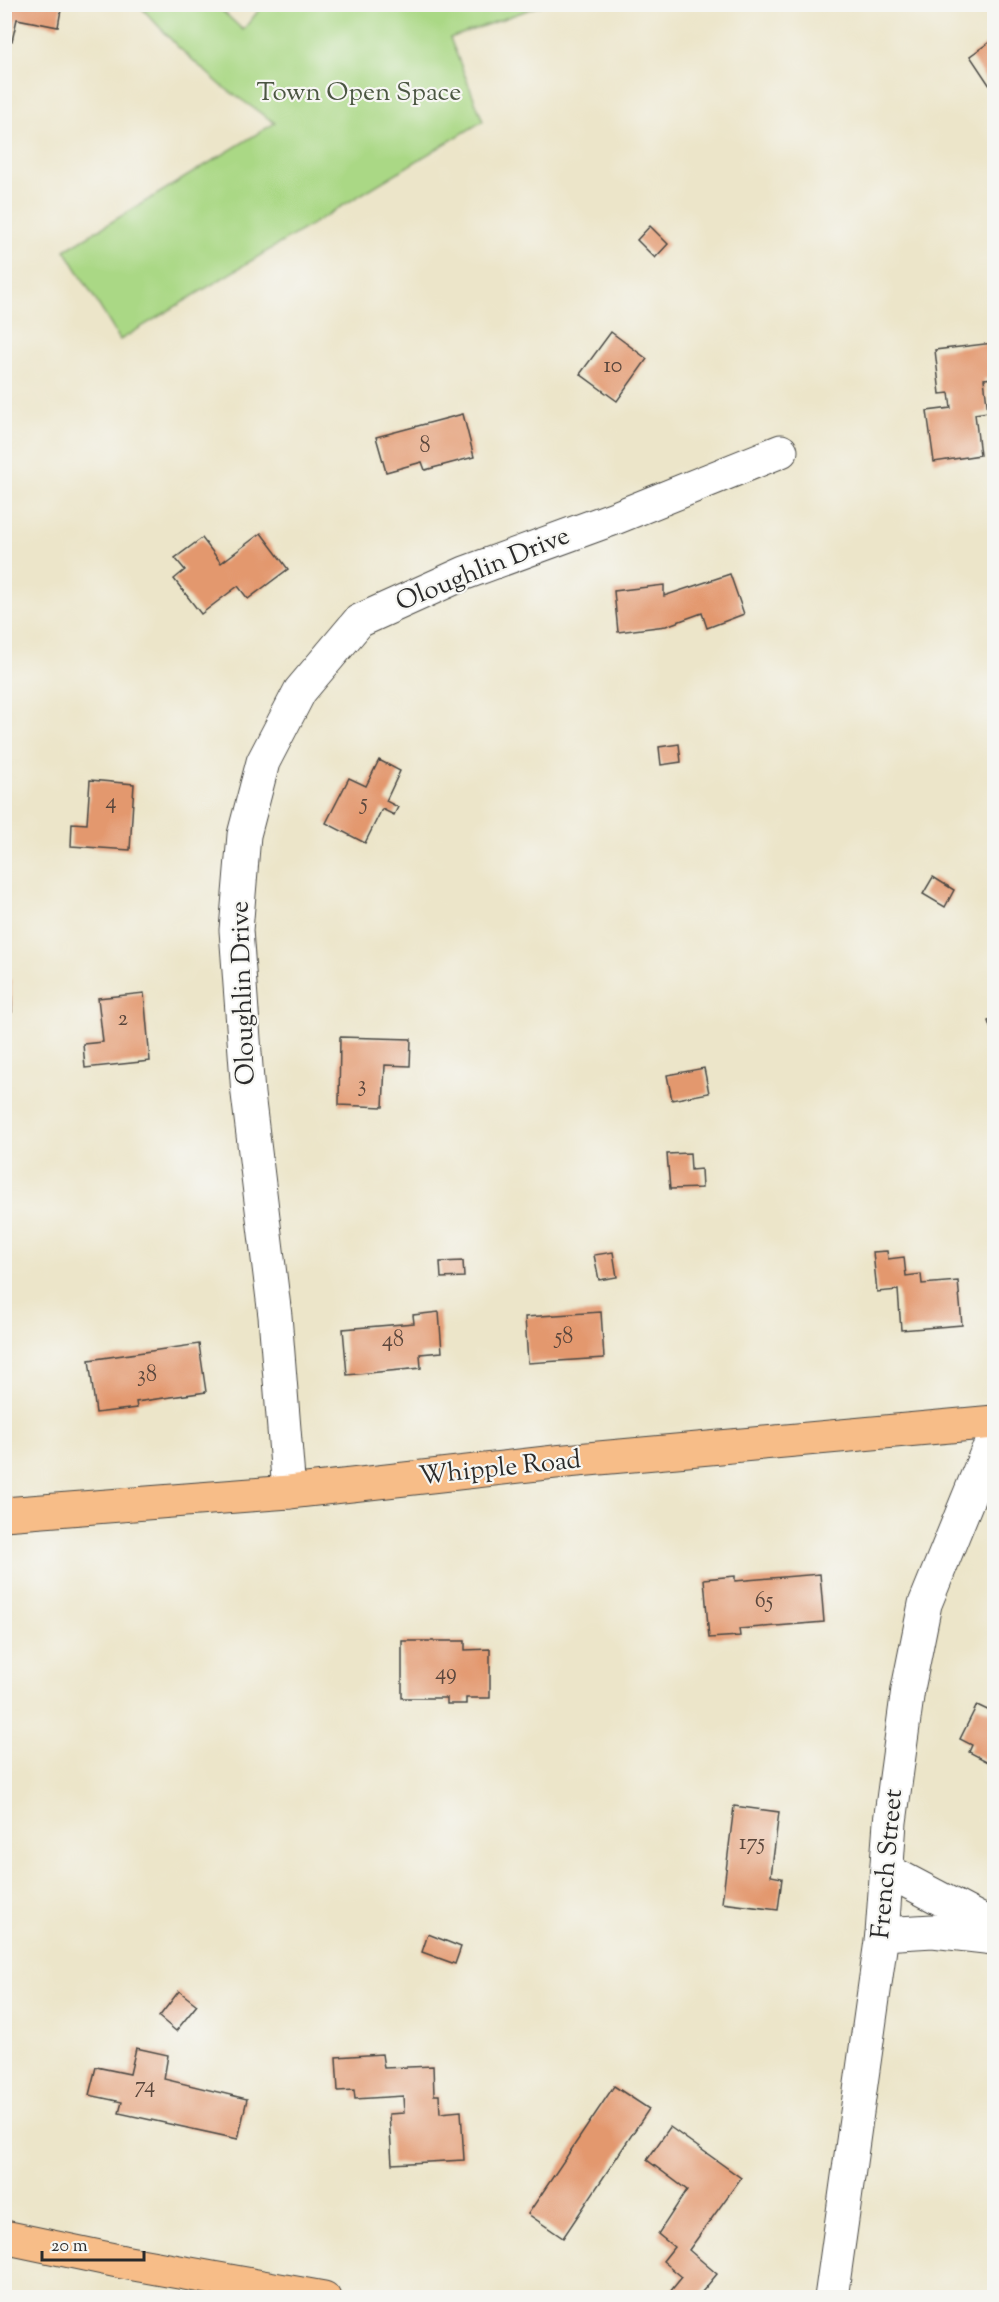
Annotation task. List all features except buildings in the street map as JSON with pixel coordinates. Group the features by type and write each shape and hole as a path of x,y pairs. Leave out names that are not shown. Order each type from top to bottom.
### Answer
{"main road":[{"name":"Whipple Road","path":"4,1514 289,1492 555,1462 994,1422"},
{"path":"4,2238 324,2298"}],"street":[{"name":"Oloughlin Drive","path":"289,1492 275,1316 248,1094 236,930 244,835 263,762 300,691 359,621 465,573 615,518 782,451"},
{"name":"French Street","path":"831,2298 882,1934 890,1822 908,1689 925,1604 987,1452 994,1445"},
{"path":"888,1871 994,1927"},
{"path":"882,1934 933,1931 994,1938"}],"green space":[{"name":"Town Open Space","path":"139,5 216,5 243,30 263,5 542,5 450,38 483,121 120,340 65,250 275,123 223,87 177,46"}]}
